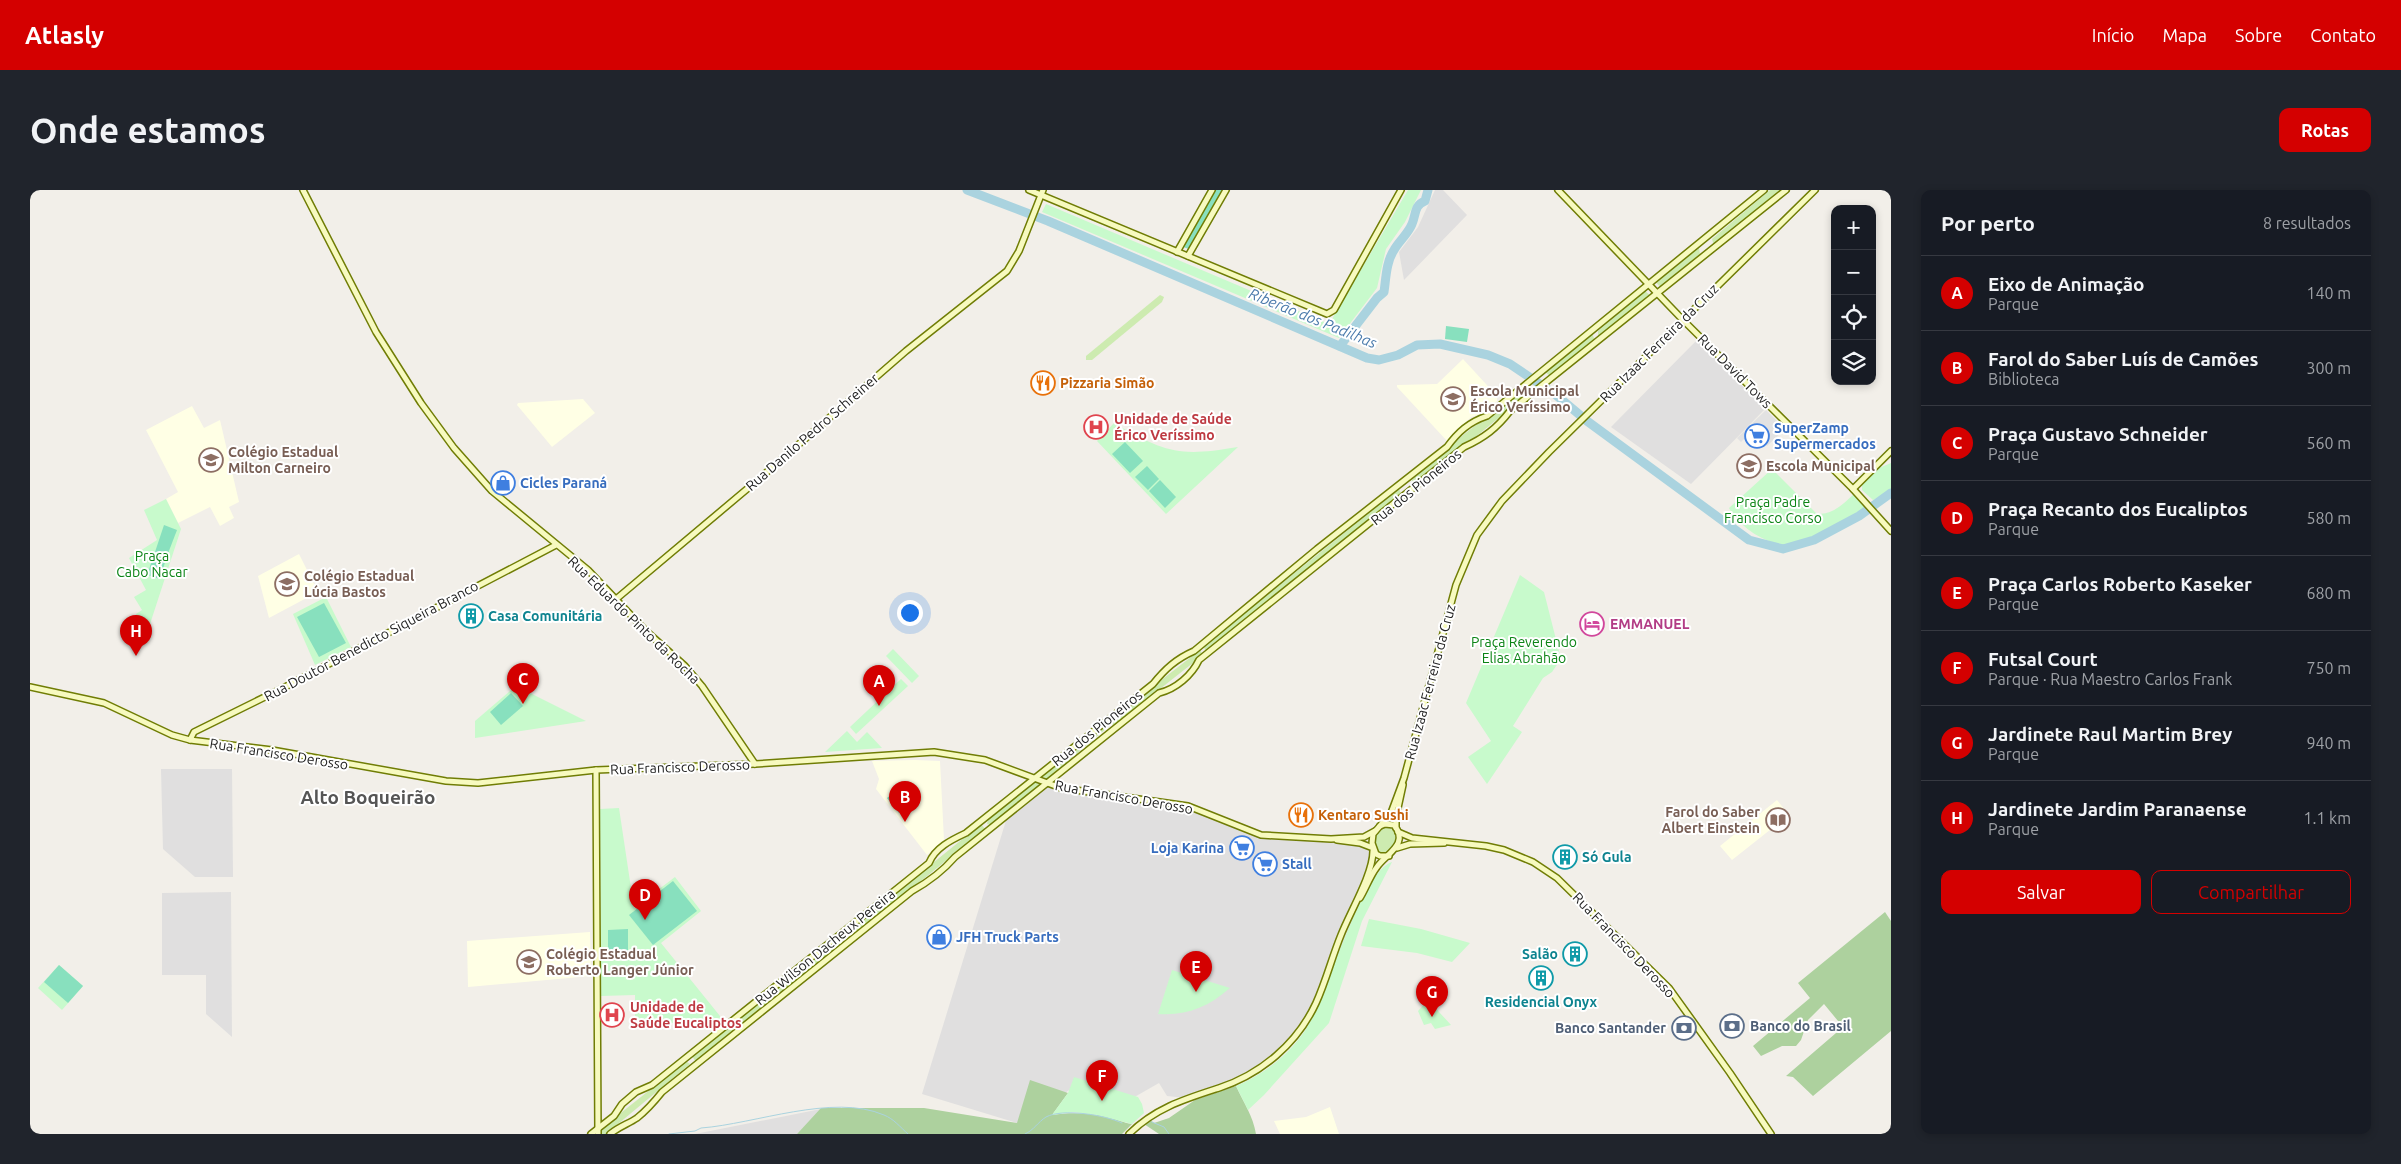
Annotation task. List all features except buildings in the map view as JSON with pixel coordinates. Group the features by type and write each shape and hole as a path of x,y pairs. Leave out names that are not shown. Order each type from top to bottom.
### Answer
{"main road":[{"name":"Rua Eduardo Pinto da Rocha","path":"303,190 376,332 433,419 482,482 593,575 644,630 690,671 755,764"},
{"path":"1029,190 1042,192 1046,197 1177,252 1323,312 1331,313 1401,190"},
{"path":"1177,252 1212,190"},
{"path":"1188,256 1226,190"},
{"name":"Rua David Tows","path":"1558,190 1657,294 1853,489 1891,531"},
{"name":"Rua dos Pioneiros","path":"1035,778 1153,684 1160,674 1174,662 1202,644 1308,556 1447,446 1473,420 1487,416 1764,190"},
{"name":"Rua dos Pioneiros","path":"1046,783 1159,693 1170,689 1182,681 1193,671 1200,660 1464,448 1490,433 1510,411 1786,190"},
{"name":"Rua Izaac Ferreira da Cruz","path":"1397,830 1396,817 1404,778 1456,585 1472,546 1502,501 1812,191"},
{"name":"Rua Danilo Pedro Schreiner","path":"615,600 753,484 906,351 1011,266 1042,192"},
{"path":"1710,235 1708,242 1712,248"},
{"path":"1699,243 1703,249 1702,256"},
{"path":"1596,328 1595,334 1598,341"},
{"path":"1853,489 1891,451"},
{"path":"1409,476 1411,484 1416,486"},
{"path":"1397,486 1405,489 1404,496"},
{"name":"Rua Doutor Benedicto Siqueira Branco","path":"190,740 194,732 283,688 556,545"},
{"path":"1202,644 1203,650 1210,653"},
{"name":"Rua Francisco Derosso","path":"30,687 104,703 172,734 190,740 272,750 462,783 596,770 755,764 934,752 985,760 1046,783 1068,789 1188,806 1261,835 1331,839 1362,843 1373,849"},
{"path":"1106,722 1112,725 1111,732"},
{"path":"596,770 598,1131"},
{"name":"Rua Wilson Dacheux Pereira","path":"591,1134 598,1131 622,1104 636,1092 652,1085 929,863 934,854 941,848 966,833 1035,778"},
{"name":"Rua Izaac Ferreira da Cruz","path":"1380,826 1393,809 1404,778"},
{"name":"Rua Wilson Dacheux Pereira","path":"610,1134 645,1111 662,1092 912,891 937,876 955,857 1046,783"},
{"path":"983,820 985,827 990,829"},
{"path":"1129,1134 1159,1110 1238,1080 1255,1071 1283,1050 1303,1026 1316,1002 1353,908 1372,864 1375,831 1380,826 1390,824 1397,830 1396,848 1376,867 1353,908"},
{"name":"Rua Francisco Derosso","path":"1397,830 1412,838 1486,846 1518,854 1546,870 1574,893 1669,988 1771,1134"},
{"name":"Rua Francisco Derosso","path":"1331,839 1364,837 1375,831"},
{"name":"Rua Francisco Derosso","path":"1396,848 1410,844 1450,843"},
{"path":"1373,849 1380,856 1389,856"},
{"path":"850,926 850,933 857,935"},
{"path":"837,937 844,938 844,946"},
{"path":"686,1058 692,1060 692,1068"},
{"path":"598,1114 603,1118 610,1119"}],"shaded area":[{"path":"1435,190 1443,190 1467,215 1404,280 1399,252 1418,227"},
{"path":"1697,340 1765,409 1691,484 1611,427"},
{"name":"Escola Municipal Érico Veríssimo","path":"1463,359 1497,396 1497,401 1480,414 1471,417 1447,441 1397,385 1437,384"},
{"path":"583,399 595,413 552,447 517,405 518,403"},
{"name":"Colégio Estadual Milton Carneiro","path":"192,406 204,428 220,420 239,502 229,507 234,518 220,526 210,507 178,523 166,499 178,492 146,430"},
{"path":"1766,410 1785,429 1767,446 1763,442 1768,437 1757,426 1741,442 1737,438"},
{"name":"Colégio Estadual Lúcia Bastos","path":"299,554 317,590 316,593 269,618 258,576"},
{"path":"872,761 940,761 944,840 927,855 876,789 879,779"},
{"path":"161,769 232,769 233,877 195,877 163,849"},
{"path":"1046,783 1188,806 1236,826 1290,837 1331,839 1365,845 1379,863 1327,987 1290,1042 1236,1086 1186,1098 1167,1096 1159,1083 1131,1099 1079,1084 1017,1123 922,1094 1008,814"},
{"path":"1777,800 1789,815 1732,860 1720,846"},
{"path":"231,892 232,1037 206,1014 206,975 162,975 162,893"},
{"name":"Colégio Estadual Roberto Langer Júnior","path":"590,932 591,976 468,987 467,941"},
{"path":"1330,1107 1339,1134 1280,1134 1274,1121 1306,1117"},
{"path":"821,1109 797,1134 695,1134"}],"green space":[{"path":"1215,190 1223,190 1189,249 1183,247"},
{"path":"1408,190 1421,190 1405,222 1386,249 1377,288 1339,338 1042,212 1046,204 1329,324"},
{"path":"1770,190 1783,190 1714,246 1712,239"},
{"path":"1699,247 1700,255 1661,288 1655,281"},
{"path":"1645,291 1651,296 1598,338 1598,331"},
{"path":"1160,295 1164,297 1162,302 1092,360 1086,360 1086,356"},
{"path":"1446,326 1469,329 1467,342 1445,339"},
{"path":"1592,333 1595,341 1550,376 1544,371"},
{"path":"1520,390 1526,396 1416,485 1412,483 1412,480 1438,455"},
{"path":"1114,423 1147,441 1173,450 1201,452 1238,447 1166,514 1097,441"},
{"path":"1125,442 1143,461 1130,473 1112,454"},
{"path":"1891,463 1891,491 1873,500 1862,490 1862,485 1879,468"},
{"path":"1147,466 1159,479 1148,490 1135,477"},
{"name":"Praça Padre Francisco Corso","path":"1772,469 1816,513 1822,514 1832,511 1854,494 1865,506 1837,525 1813,537 1790,544 1774,543 1766,540 1751,532 1738,521 1729,508"},
{"path":"1160,480 1176,497 1165,508 1149,491"},
{"path":"1399,489 1401,493 1376,516 1207,651 1205,650 1204,647 1231,624"},
{"name":"Praça Cabo Nacar","path":"166,499 181,529 150,624 143,628 136,614 142,610 134,597 146,590 129,558 157,540 144,510"},
{"path":"164,525 177,530 167,556 155,552"},
{"path":"154,555 166,559 160,579 147,575"},
{"name":"Praça Reverendo Elias Abrahão","path":"1520,575 1544,592 1561,659 1552,672 1543,678 1513,726 1522,732 1487,784 1468,757 1491,741 1466,703"},
{"path":"326,597 351,647 315,665 293,614"},
{"path":"324,603 346,643 319,657 297,617"},
{"path":"893,649 919,676 912,683 886,656"},
{"path":"1200,650 1203,655 1113,726 1110,720"},
{"path":"901,679 908,686 856,734 850,727"},
{"path":"516,686 586,721 475,738 475,721"},
{"path":"511,693 523,706 501,725 490,712"},
{"path":"1106,725 1108,727 1047,779 1041,776"},
{"path":"847,731 857,742 867,732 882,748 825,752"},
{"path":"1034,782 1041,785 991,825 987,824 988,820"},
{"path":"898,790 910,805 899,813 887,798"},
{"path":"619,808 634,908 675,877 701,911 661,943 724,1021 714,1023 635,1023 635,995 601,996 600,809"},
{"path":"981,824 985,829 858,932 852,932 854,927"},
{"path":"1387,826 1394,830 1396,840 1395,845 1386,854 1376,851 1374,839 1379,830"},
{"path":"1392,862 1362,921 1329,1023 1248,1110 1236,1086 1256,1076 1275,1063 1292,1047 1306,1029 1368,887 1380,870"},
{"path":"673,881 697,911 653,945 629,915"},
{"path":"1885,912 1891,921 1891,1031 1813,1096 1793,1077 1786,1076 1843,1027 1824,1004 1808,1020 1801,1040 1796,1046 1782,1046 1761,1056 1753,1046 1810,998 1798,983"},
{"path":"1369,919 1421,929 1470,943 1452,962 1417,953 1361,946"},
{"path":"628,929 628,957 608,957 608,930"},
{"path":"839,938 842,941 816,966 696,1062 692,1056"},
{"path":"59,965 83,986 62,1010 38,988"},
{"path":"59,965 83,986 68,1003 44,982"},
{"path":"1172,970 1230,988 1222,995 1197,1009 1188,1012 1158,1014"},
{"path":"1428,1000 1451,1025 1435,1029 1431,1023 1424,1025 1418,1011"},
{"path":"686,1061 690,1064 606,1134 602,1134 602,1128"},
{"path":"1074,1077 1138,1097 1144,1113 1132,1124 1097,1115 1073,1112 1052,1115 1068,1093"},
{"path":"1030,1080 1068,1093 1052,1115 1073,1113 1095,1115 1132,1124 1122,1134 797,1134 821,1108 924,1108 1017,1123"},
{"path":"1236,1086 1255,1127 1256,1134 1159,1134 1144,1124 1149,1119 1154,1123 1169,1118 1195,1100"}],"waterway":[{"name":"Riberão dos Padilhas","path":"967,190 1048,221 1367,358 1379,360 1398,355 1417,345 1440,344 1488,355 1510,364 1556,395 1587,421 1749,540 1783,549 1814,540 1859,516 1891,493"},
{"path":"1340,346 1377,298 1384,292 1391,255 1410,228 1417,208 1425,201 1428,190"},
{"path":"669,1134 695,1131 701,1128 818,1108 841,1107 864,1109 884,1115 894,1121 908,1134"},
{"path":"1025,1134 1046,1117 1053,1114 1095,1115 1122,1123"},
{"path":"1152,1122 1164,1127 1169,1134"}],"place":[{"name":"Pizzaria Simão","path":"1043,383"},
{"name":"Escola Municipal Érico Veríssimo","path":"1453,399"},
{"name":"Unidade de Saúde Érico Veríssimo","path":"1096,427"},
{"name":"SuperZamp Supermercados","path":"1757,436"},
{"name":"Colégio Estadual Milton Carneiro","path":"211,460"},
{"name":"Escola Municipal","path":"1749,466"},
{"name":"Cicles Paraná","path":"503,483"},
{"name":"Colégio Estadual Lúcia Bastos","path":"287,584"},
{"name":"Casa Comunitária","path":"471,616"},
{"name":"EMMANUEL","path":"1592,624"},
{"name":"Jardinete Jardim Paranaense","path":"136,656"},
{"name":"Praça Gustavo Schneider","path":"523,704"},
{"name":"Eixo de Animação","path":"879,706"},
{"name":"Kentaro Sushi","path":"1301,815"},
{"name":"Farol do Saber Albert Einstein","path":"1778,820"},
{"name":"Farol do Saber Luís de Camões","path":"905,822"},
{"name":"Loja Karina","path":"1242,848"},
{"name":"Só Gula","path":"1565,857"},
{"name":"Stall","path":"1265,864"},
{"name":"Praça Recanto dos Eucaliptos","path":"645,920"},
{"name":"JFH Truck Parts","path":"939,937"},
{"name":"Salão","path":"1575,954"},
{"name":"Colégio Estadual Roberto Langer Júnior","path":"529,962"},
{"name":"Residencial Onyx","path":"1541,978"},
{"name":"Praça Carlos Roberto Kaseker","path":"1196,992"},
{"name":"Unidade de Saúde Eucaliptos","path":"612,1015"},
{"name":"Jardinete Raul Martim Brey","path":"1432,1017"},
{"name":"Banco do Brasil","path":"1732,1026"},
{"name":"Banco Santander","path":"1684,1028"},
{"name":"Futsal Court","path":"1102,1101"}],"district":[{"name":"Alto Boqueirão","path":"368,797"}]}
